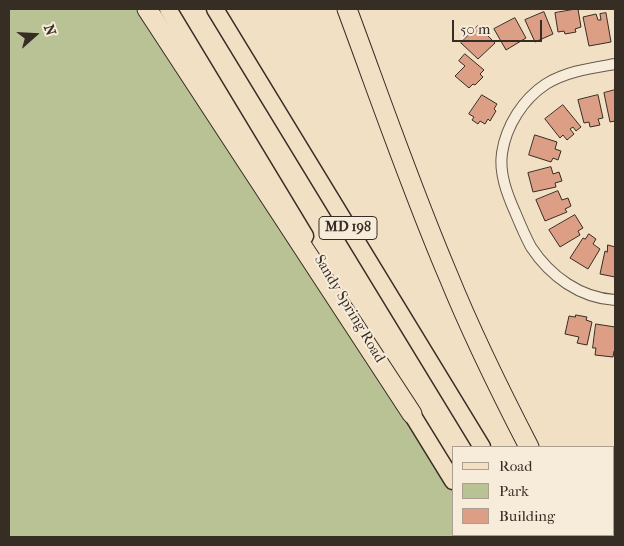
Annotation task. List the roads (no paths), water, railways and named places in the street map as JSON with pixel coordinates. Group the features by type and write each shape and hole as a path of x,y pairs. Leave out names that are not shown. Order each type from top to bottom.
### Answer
{"highway":[{"path":"147,9 412,414"},
{"path":"347,9 448,277 476,341 528,446"}],"main road":[{"name":"Sandy Spring Road","path":"168,9 452,479"},
{"name":"MD 198","path":"215,9 481,446"}],"street":[{"path":"615,64 570,73 553,80 535,93 520,109 509,128 501,162 512,205 530,245 545,266 556,276 577,289 600,298 615,300"}]}
